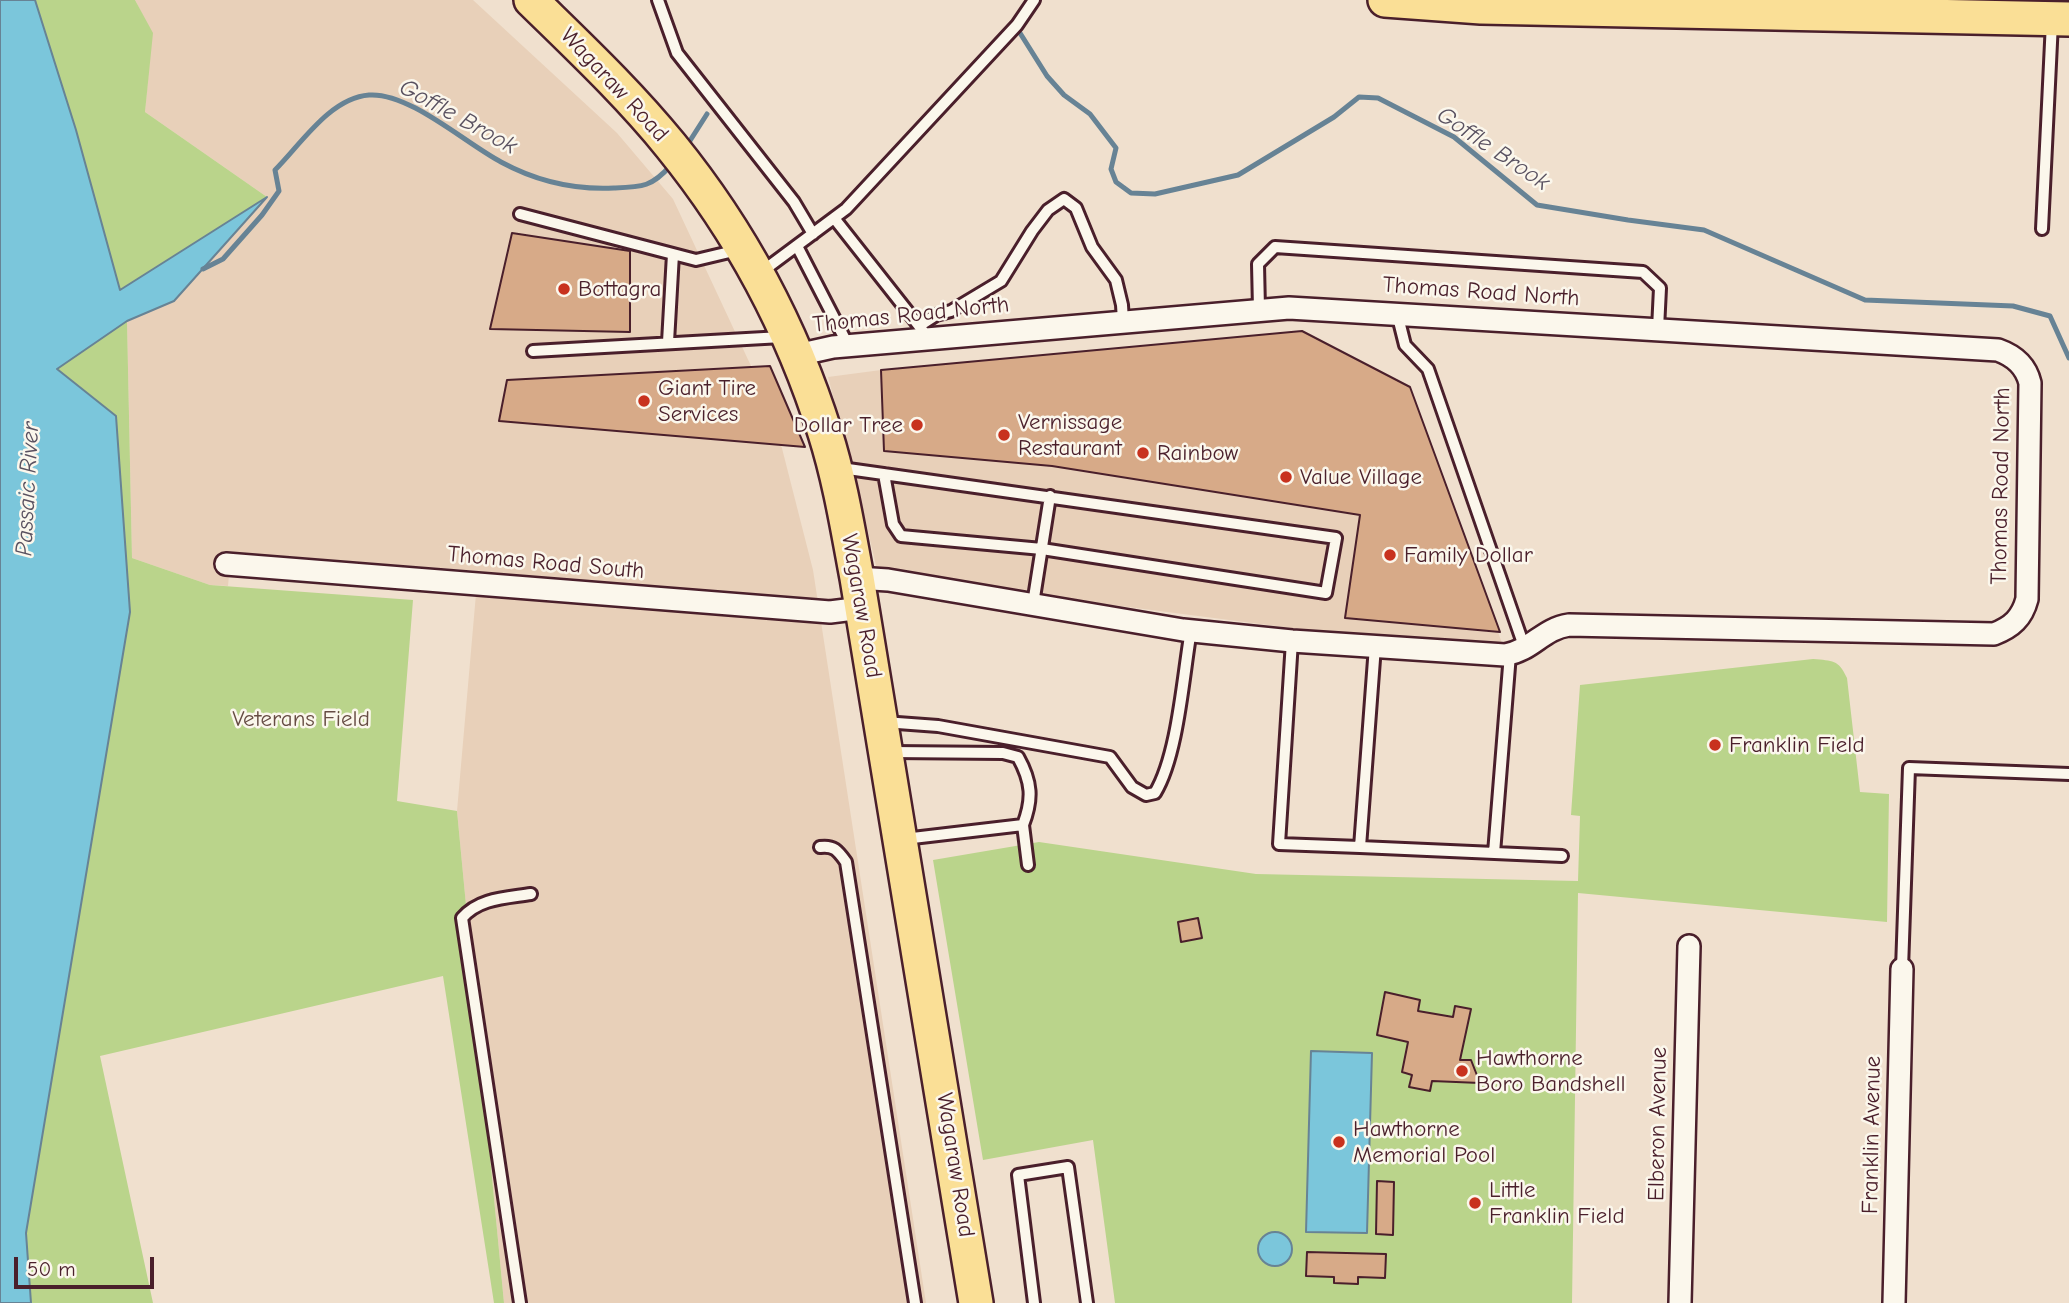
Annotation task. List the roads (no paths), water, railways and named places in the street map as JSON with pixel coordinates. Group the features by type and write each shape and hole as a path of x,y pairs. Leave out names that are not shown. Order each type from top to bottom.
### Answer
{"main road":[{"name":"Wagaraw Road","path":"531,0 614,82 691,171 751,262 793,346 822,423 834,467 860,593 976,1303"},
{"path":"1385,0 1481,8 1537,4 2061,19"}],"street":[{"name":"Thomas Road North","path":"793,346 814,350 924,332 1289,308 1998,350 2010,354 2028,373 2032,394 2026,599 2024,611 2008,629 1994,634 1569,625 1555,627 1518,651"},
{"name":"Thomas Road South","path":"226,564 830,612 860,593"},
{"path":"860,593 888,580 1191,631 1292,641 1518,651"},
{"name":"Elberon Avenue","path":"1680,1303 1689,946"},
{"name":"Franklin Avenue","path":"1894,1303 1902,969"}],"lane":[{"path":"658,0 677,52 794,202 813,234"},
{"path":"520,214 695,260 751,262 797,246 846,209 1007,35 1034,0"},
{"path":"2042,229 2061,19"},
{"path":"834,218 924,332 936,315 951,312 1001,281 1048,210 1064,199 1076,208 1091,247 1116,280 1123,321"},
{"path":"797,246 848,345"},
{"path":"1259,309 1258,264 1275,247 1643,272 1660,288 1658,329"},
{"path":"668,342 673,254"},
{"path":"1397,313 1405,345 1428,369 1518,651 1494,853"},
{"path":"533,351 668,342 793,346"},
{"path":"834,467 1050,496 1336,538 1326,593 1042,549 901,536 893,524 884,474"},
{"path":"1033,604 1050,496"},
{"path":"884,737 934,725 1110,757 1132,787 1146,795 1155,793 1161,783 1171,750 1191,631"},
{"path":"1292,641 1279,844 1562,856"},
{"path":"1360,847 1375,646"},
{"path":"884,737 1018,757 1027,773 1031,805 1023,825 1028,865"},
{"path":"1902,969 1909,768 2069,774"},
{"path":"901,839 1023,825"},
{"path":"820,847 829,846 838,850 846,862 915,1303"},
{"path":"520,1303 462,918 471,907 481,903 531,894"},
{"path":"1034,1303 1018,1175 1068,1167 1087,1303"}],"water":[{"name":"Passaic River","path":"0,0 35,0 76,130 120,290 267,197 174,301 127,321 57,369 116,416 130,612 26,1233 31,1303 0,1303"},
{"name":"Hawthorne Memorial Pool","path":"1311,1051 1372,1053 1367,1233 1306,1232"},
{"path":"1275,1232 1287,1237 1292,1249 1287,1261 1275,1266 1263,1261 1258,1249 1263,1237"}],"waterway":[{"name":"Goffle Brook","path":"1020,33 1047,76 1064,95 1090,114 1116,148 1111,169 1116,182 1131,193 1155,194 1238,175 1334,117 1359,97 1378,98 1454,137 1537,205 1704,230 1865,300 2013,306 2050,316 2069,358"},
{"name":"Goffle Brook","path":"203,269 223,259 262,215 279,191 275,170 329,113 355,98 385,96 401,102 436,120 501,162 556,183 599,188 639,186 652,182 671,165"},
{"name":"Goffle Brook","path":"686,147 707,114"}],"place":[{"name":"Bottagra","path":"564,289"},
{"name":"Giant Tire Services","path":"644,401"},
{"name":"Dollar Tree","path":"917,425"},
{"name":"Vernissage Restaurant","path":"1004,435"},
{"name":"Rainbow","path":"1143,453"},
{"name":"Value Village","path":"1286,477"},
{"name":"Family Dollar","path":"1390,555"},
{"name":"Franklin Field","path":"1715,745"},
{"name":"Hawthorne Boro Bandshell","path":"1462,1071"},
{"name":"Hawthorne Memorial Pool","path":"1339,1142"},
{"name":"Little Franklin Field","path":"1475,1203"}],"park label":[{"name":"Veterans Field","path":"301,719"}]}
